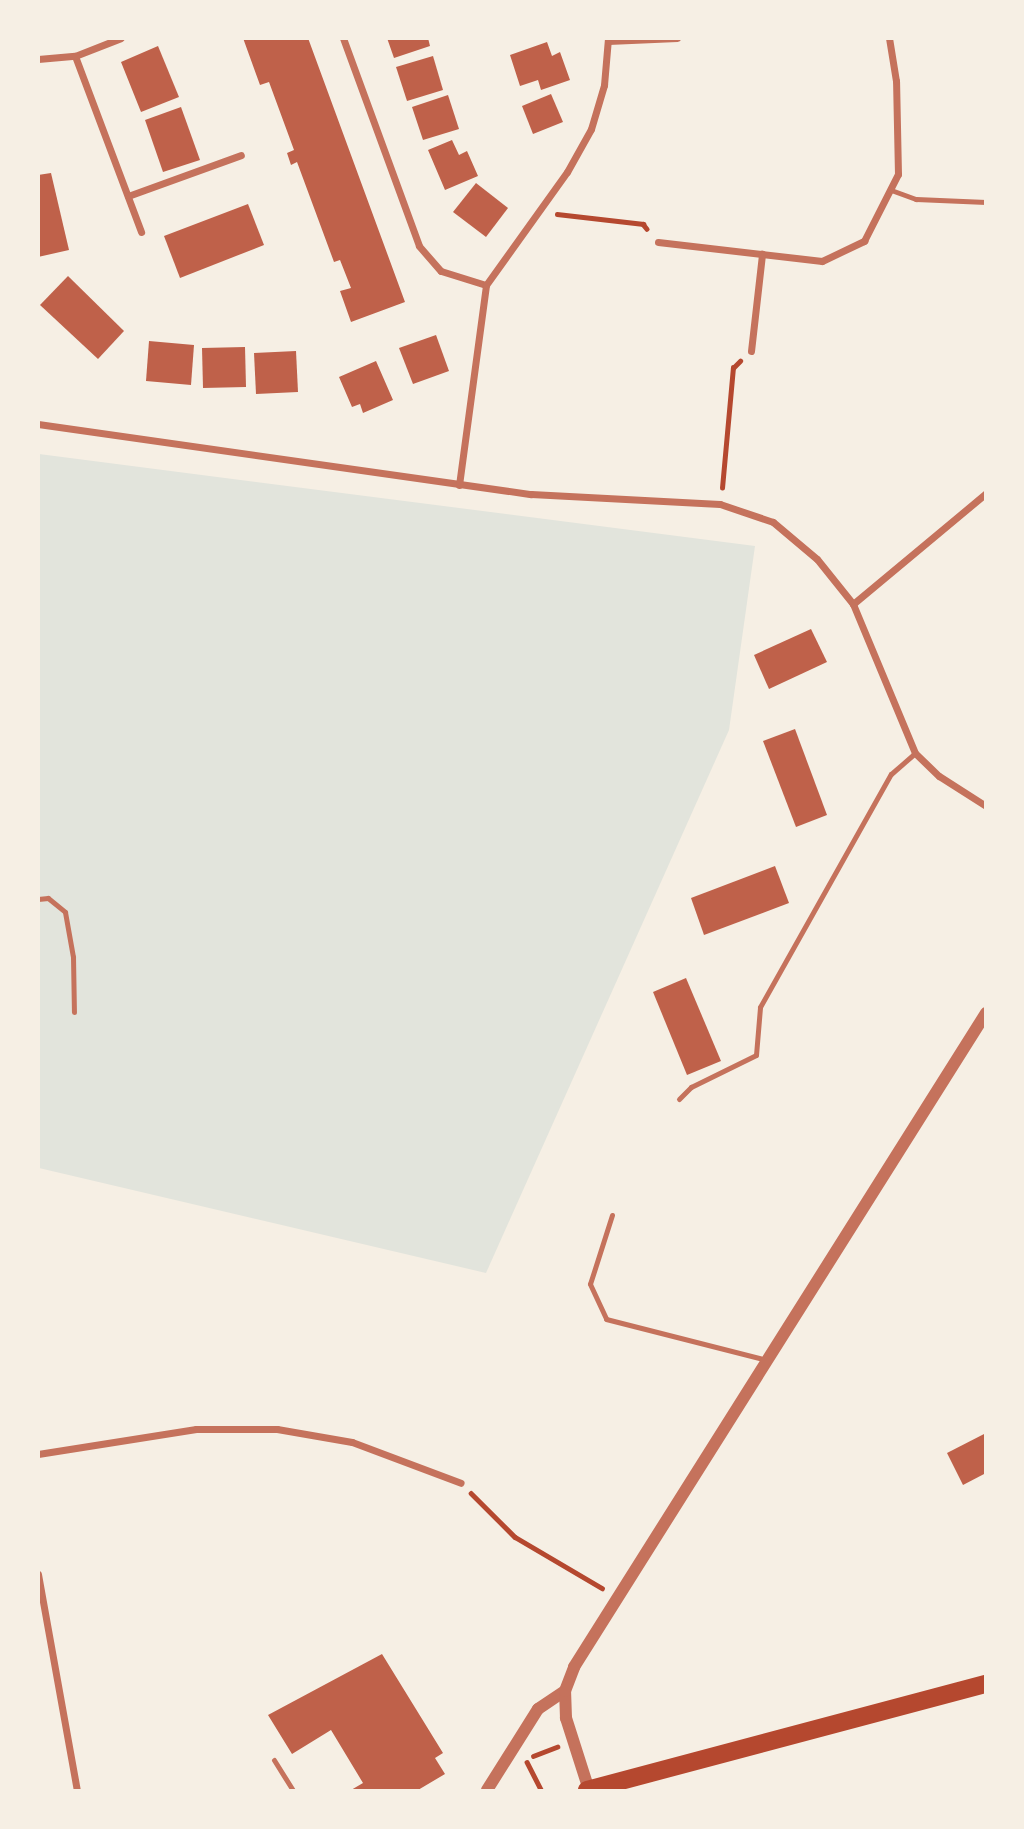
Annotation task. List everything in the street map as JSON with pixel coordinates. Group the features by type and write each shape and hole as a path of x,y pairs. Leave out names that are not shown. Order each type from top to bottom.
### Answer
{"main road":[{"path":"588,1790 985,1684"}],"street":[{"path":"38,59 75,56 121,38"},
{"path":"343,38 419,246 441,271 486,285"},
{"path":"459,485 486,285 539,212 591,129 604,85 608,40 677,38"},
{"path":"658,242 822,261 864,242 898,174 897,81 890,38"},
{"path":"75,56 141,232"},
{"path":"128,196 241,155"},
{"path":"751,351 762,254"},
{"path":"38,424 531,494 720,504 773,522 817,559 853,604 915,753 939,776 985,806"},
{"path":"853,604 985,493"},
{"path":"588,1790 572,1743 565,1691 574,1667 985,1013"},
{"path":"38,1454 196,1429 277,1429 352,1442 461,1483"},
{"path":"38,1574 77,1790"},
{"path":"487,1790 538,1709 565,1691"}],"lane":[{"path":"891,190 916,199 985,202"},
{"path":"679,1100 691,1087 756,1055 760,1007 891,774 915,753"},
{"path":"38,899 48,898 65,912 73,957 74,1012"},
{"path":"612,1215 590,1284 606,1318 767,1360"},
{"path":"274,1760 293,1790"}],"path":[{"path":"539,212 642,224 658,242"},
{"path":"720,504 733,368 751,351"},
{"path":"461,1483 515,1537 618,1597"},
{"path":"527,1761 541,1751 572,1743"},
{"path":"512,1751 527,1761 541,1790"}],"shaded area":[{"path":"39,454 755,546 729,730 486,1273 39,1168"}],"building":[{"path":"243,38 308,38 405,302 351,322 340,291 351,288 340,260 334,262 297,162 291,165 287,153 294,150 269,82 260,85"},
{"path":"387,38 428,38 430,46 394,58"},
{"path":"547,42 552,56 560,52 570,80 541,90 538,80 520,86 510,55"},
{"path":"158,46 179,97 141,112 121,62"},
{"path":"433,56 443,90 407,101 396,67"},
{"path":"551,94 563,122 533,134 522,106"},
{"path":"448,95 459,129 423,140 412,107"},
{"path":"181,107 200,160 163,172 145,120"},
{"path":"452,140 459,155 467,151 478,176 445,190 428,150"},
{"path":"51,173 69,250 38,257 38,175"},
{"path":"476,183 508,208 486,237 453,212"},
{"path":"248,204 264,245 180,278 164,236"},
{"path":"68,276 124,331 98,359 40,305"},
{"path":"436,335 449,371 413,384 399,348"},
{"path":"149,341 194,345 191,385 146,381"},
{"path":"245,347 246,387 203,388 202,348"},
{"path":"296,351 298,392 256,394 254,353"},
{"path":"376,361 393,400 363,413 360,404 352,407 339,377"},
{"path":"811,629 827,662 769,689 754,655"},
{"path":"795,729 827,815 796,827 763,741"},
{"path":"775,866 789,903 704,935 691,898"},
{"path":"686,978 721,1061 687,1075 653,992"},
{"path":"986,1433 986,1473 963,1485 947,1453"},
{"path":"382,1654 443,1753 435,1758 445,1774 418,1790 351,1790 363,1783 331,1730 292,1754 268,1715"}]}
